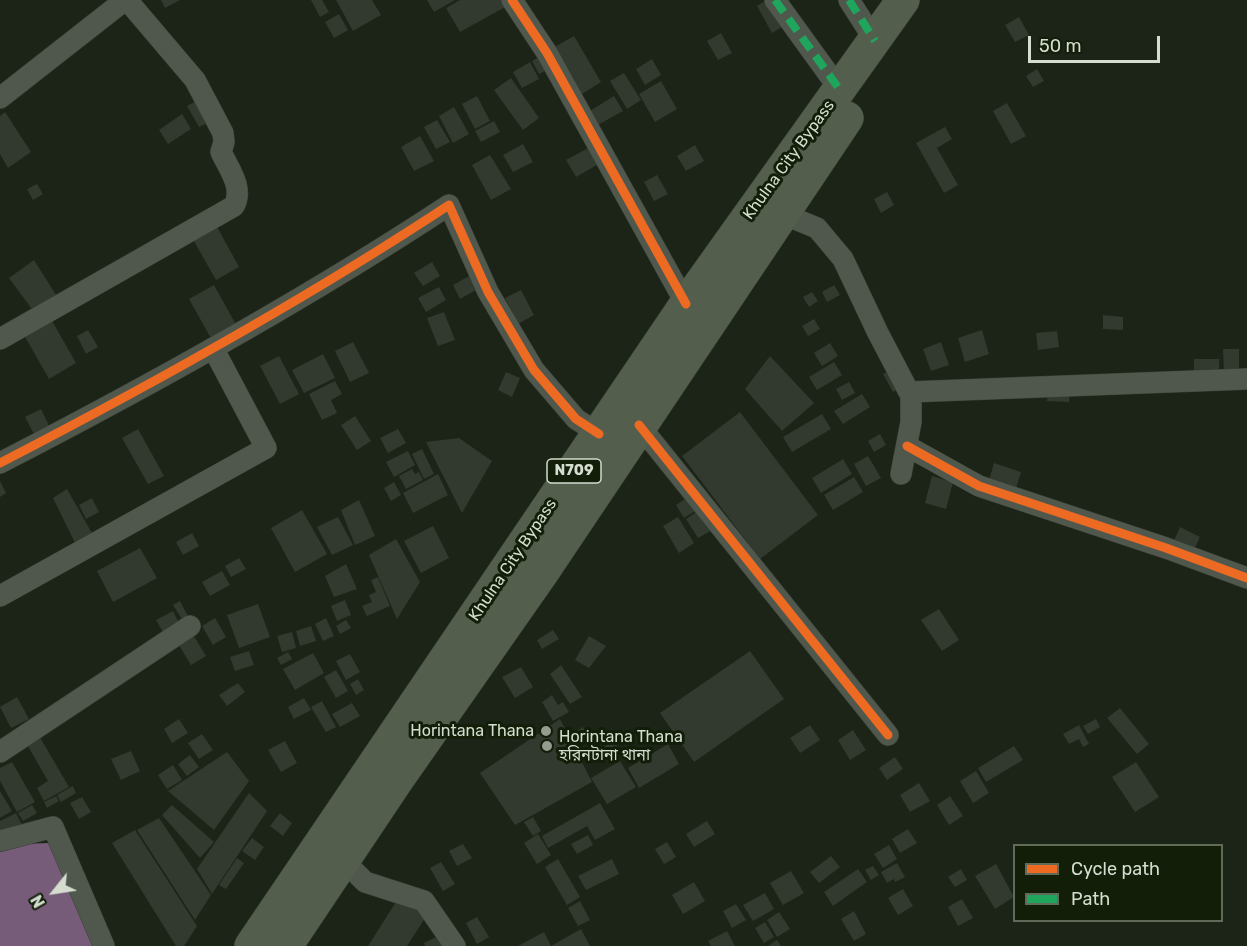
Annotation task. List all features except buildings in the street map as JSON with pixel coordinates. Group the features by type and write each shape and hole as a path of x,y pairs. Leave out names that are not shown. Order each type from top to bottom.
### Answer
{"highway":[{"name":"Khulna City Bypass","path":"251,946 686,304 903,0"},
{"name":"Khulna City Bypass","path":"286,946 397,780 542,573 639,425 928,0"}],"street":[{"path":"0,98 126,0 195,80 224,133 221,152 238,188 238,198 234,206 0,339"},
{"path":"512,0 547,53 686,304"},
{"path":"775,0 840,90"},
{"path":"849,0 875,41"},
{"path":"0,464 93,416 213,348 370,257 449,205 488,292 534,370 576,419 599,434"},
{"path":"783,214 817,228 843,260 911,396 911,422 901,474"},
{"path":"0,596 266,448 213,348"},
{"path":"909,392 1247,379"},
{"path":"639,425 888,735"},
{"path":"907,446 979,486 1166,548 1247,578"},
{"path":"0,752 190,626"},
{"path":"0,842 53,827 104,946"},
{"path":"344,861 365,882 424,901 455,946"}],"shaded area":[{"path":"49,843 61,862 95,946 0,946 0,851 21,844"}],"marked path":[{"path":"775,0 840,90"},
{"path":"849,0 875,41"}],"cycle path":[{"path":"512,0 547,53 686,304"},
{"path":"0,463 114,403 284,308 449,205 488,292 534,370 576,419 599,434"},
{"path":"639,425 888,735"},
{"path":"907,446 979,486 1166,548 1247,578"}],"place":[{"name":"Horintana Thana","path":"546,731"},
{"name":"Horintana Thana হরিনটানা থানা","path":"547,746"}]}
